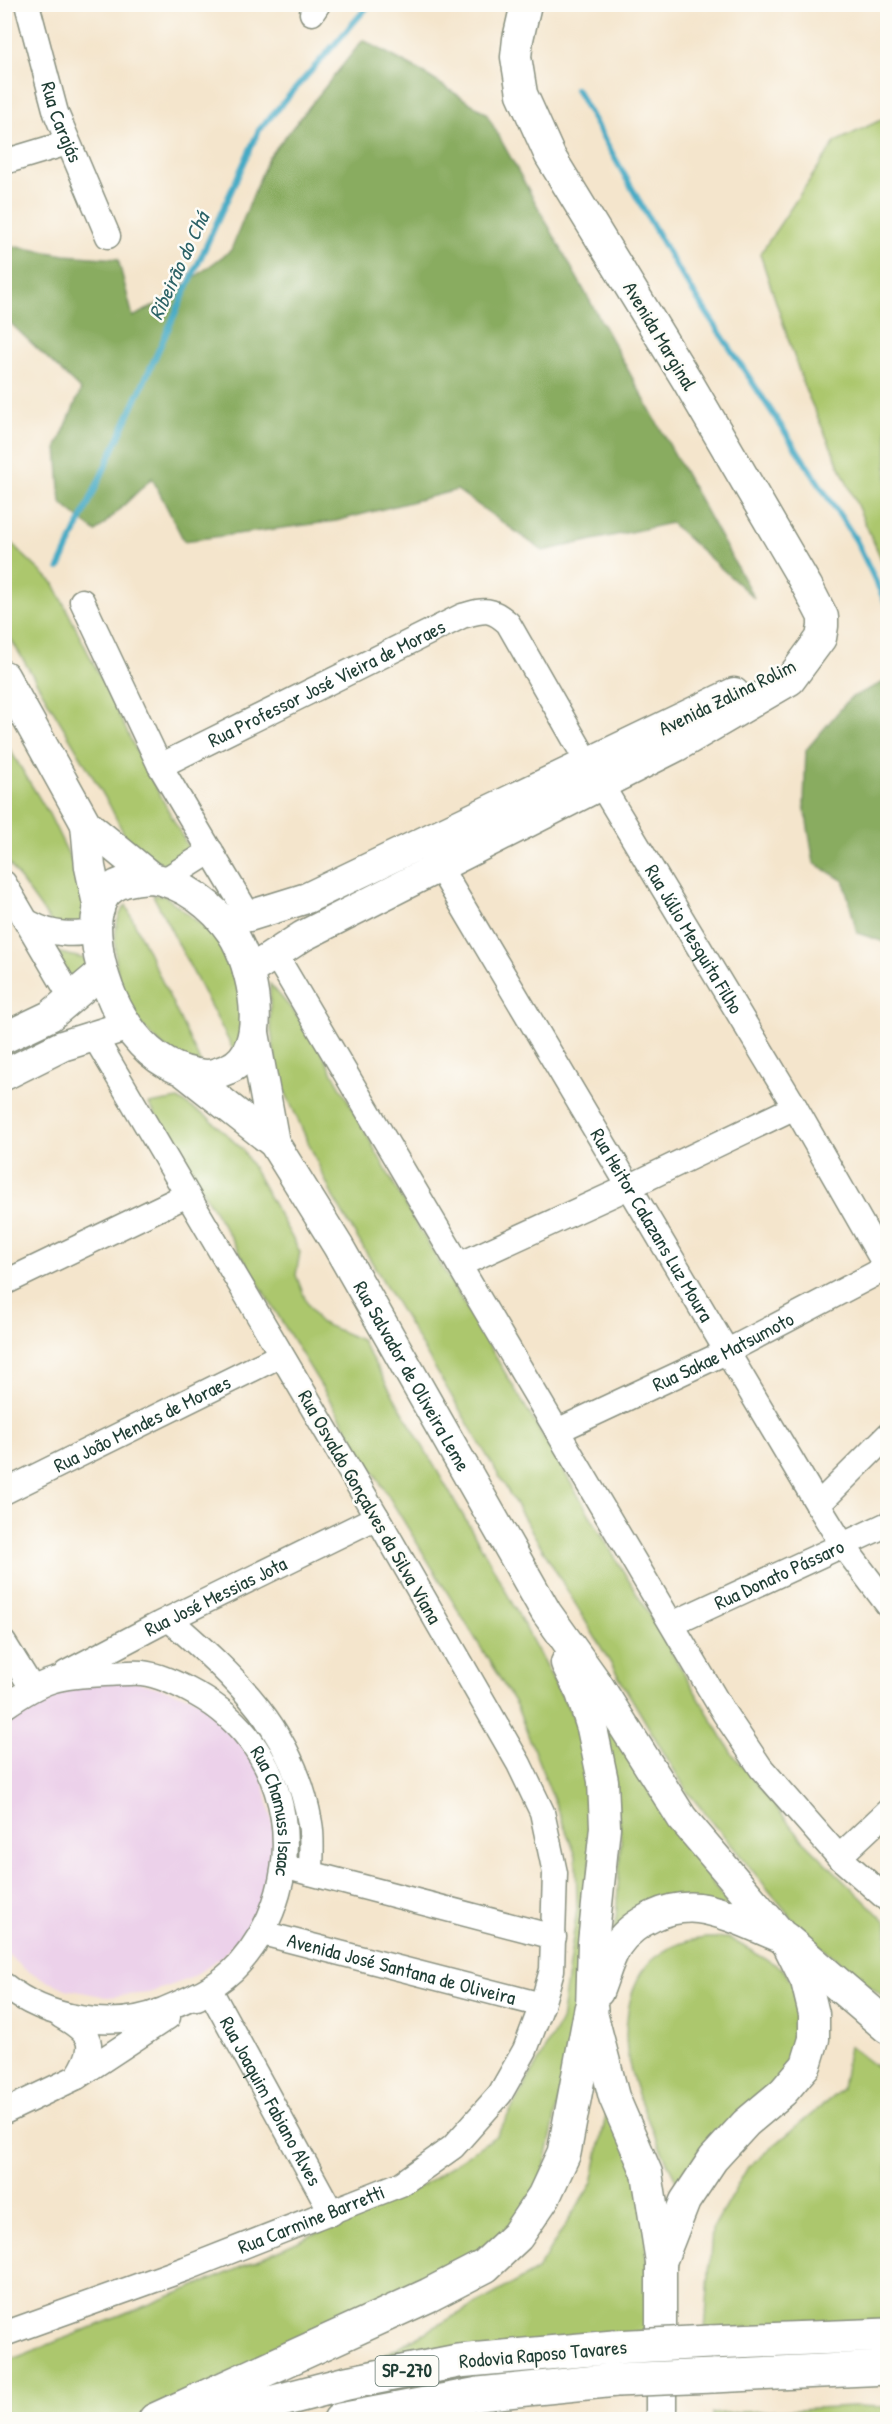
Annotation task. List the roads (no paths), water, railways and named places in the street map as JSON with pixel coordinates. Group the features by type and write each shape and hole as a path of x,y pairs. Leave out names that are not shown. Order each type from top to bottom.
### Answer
{"highway":[{"path":"785,1939 888,2027"},
{"path":"155,2420 429,2295 485,2266 516,2236 544,2196 564,2153 591,2009"},
{"name":"Rodovia Raposo Tavares","path":"205,2420 347,2383 458,2361 614,2347 888,2335"},
{"name":"Rodovia Raposo Tavares","path":"348,2418 479,2394 616,2380 888,2368"},
{"path":"768,2375 888,2382"}],"main road":[{"name":"Avenida Marginal","path":"526,4 516,57 522,94 549,156 688,382 823,617 824,627 821,638 807,658"},
{"name":"Avenida Zalina Rolim","path":"248,972 432,854 595,774 677,746 750,706 790,680 807,658"},
{"path":"4,676 86,824 158,879 184,889 236,918 238,944 248,972 254,1000 256,1022 254,1032 246,1053 232,1067 213,1075 183,1071"},
{"path":"86,824 102,972 115,1007 126,1026 141,1043 183,1071 274,1143"},
{"name":"Avenida Zalina Rolim","path":"236,918 306,898 432,854"},
{"path":"98,920 104,897 118,884 135,879 158,879"},
{"path":"4,1038 50,1016 102,972"},
{"path":"4,1075 62,1046 126,1026"},
{"path":"254,1032 274,1143"},
{"name":"Rua Salvador de Oliveira Leme","path":"274,1143 338,1246 546,1612"},
{"path":"546,1612 596,1682 682,1818 785,1939 806,1981 814,2014 814,2039 806,2065 783,2092 746,2123 712,2159 686,2201 661,2262"},
{"path":"546,1612 557,1644 581,1693 592,1728 603,1781 605,1827 593,1943 591,2009 614,2097 647,2173 661,2262 661,2420"},
{"path":"591,2009 617,1945 639,1923 668,1910 698,1908 739,1920 785,1939"}],"street":[{"name":"Rua Carajás","path":"27,4 56,113 108,236"},
{"path":"4,162 67,143"},
{"path":"82,601 160,766 211,851 236,918"},
{"name":"Rua Professor José Vieira de Moraes","path":"160,766 462,616 480,611 496,613"},
{"name":"Rua Júlio Mesquita Filho","path":"496,613 508,623 595,774 795,1107 887,1268"},
{"path":"158,879 211,851"},
{"name":"Rua Heitor Calazans Luz Moura","path":"432,854 631,1186 726,1352 818,1505 842,1544 888,1605"},
{"path":"4,883 30,923 72,999"},
{"path":"30,923 51,933 76,934 98,920"},
{"path":"275,954 724,1713 761,1768 839,1857 888,1900"},
{"name":"Rua Osvaldo Gonçalves da Silva Viana","path":"94,1036 377,1517 519,1764 542,1812 555,1873 552,1970 542,2005"},
{"path":"459,1264 631,1186 795,1107"},
{"path":"4,1283 187,1195"},
{"name":"Rua Sakae Matsumoto","path":"557,1431 726,1352 887,1268"},
{"name":"Rua João Mendes de Moraes","path":"4,1492 281,1355"},
{"path":"818,1505 888,1435"},
{"name":"Rua José Messias Jota","path":"55,1678 377,1517"},
{"name":"Rua Donato Pássaro","path":"672,1624 888,1524"},
{"path":"142,1673 135,1662 138,1646 164,1622"},
{"name":"Rua Chamuss Isaac","path":"164,1622 210,1654 268,1718 300,1782 311,1824 311,1873"},
{"path":"4,1643 32,1688"},
{"name":"Rua Chamuss Isaac","path":"4,1707 32,1688 55,1678 142,1673 178,1684 211,1702 240,1727 262,1757 277,1792 285,1829 285,1866 277,1901 262,1933 239,1965 210,1990 147,2017 101,2021 49,2010 16,1994 4,1985"},
{"path":"839,1857 888,1811"},
{"path":"285,1866 554,1937"},
{"name":"Avenida José Santana de Oliveira","path":"262,1933 542,2005"},
{"path":"4,2112 77,2077 210,1990"},
{"name":"Rua Joaquim Fabiano Alves","path":"210,1990 332,2213"},
{"name":"Rua Carmine Barretti","path":"4,2334 332,2213 401,2184 453,2147 500,2094 525,2049 542,2005"},
{"path":"49,2010 76,2027 87,2036 91,2043 90,2055 77,2077"}],"waterway":[{"name":"Ribeirão do Chá","path":"59,568 259,130 370,4"},
{"path":"576,89 674,263 856,540 888,607"}]}
